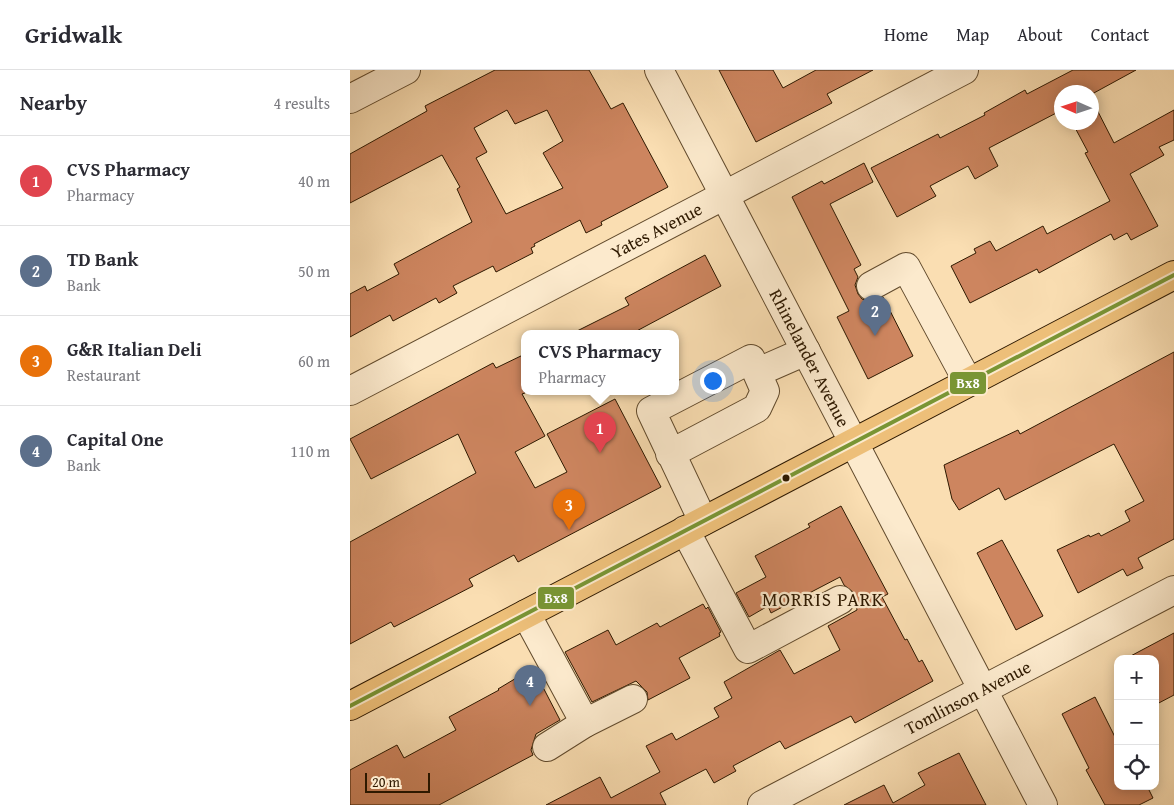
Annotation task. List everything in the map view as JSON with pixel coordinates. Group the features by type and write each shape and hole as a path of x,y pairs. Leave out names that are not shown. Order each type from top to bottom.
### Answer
{"main road":[{"path":"350,706 1174,275"}],"street":[{"path":"350,99 406,70"},
{"name":"Rhinelander Avenue","path":"659,70 1043,805"},
{"name":"Yates Avenue","path":"350,392 964,70"},
{"path":"871,286 906,267 968,382"},
{"path":"758,372 806,351"},
{"path":"670,454 757,408 765,391 751,359 651,411 670,454 694,526 748,649 840,600"},
{"name":"Tomlinson Avenue","path":"762,805 1174,590"},
{"path":"526,614 585,723"},
{"path":"547,747 585,723 633,699"}],"building":[{"path":"495,70 589,70 611,109 623,103 668,187 601,222 602,225 586,233 580,220 534,244 535,246 531,248 533,253 496,272 493,266 453,286 457,293 439,303 436,298 393,321 390,315 350,337 350,294 365,286 367,291 399,274 394,264 472,222 457,189 460,187 442,155 350,203 350,154 427,111 425,106","holes":["507,110 515,124 547,110 563,141 543,153 563,188 506,214 476,158 487,152 474,128"]},
{"path":"719,70 773,70 783,88 816,70 873,70 827,94 832,103 756,142"},
{"path":"1073,70 1136,70 1099,90 1099,85 1054,85 1054,114 989,148 998,166 975,179 968,166 930,186 936,196 897,217 871,168 938,134 940,138 985,115 984,113 1025,90 1027,94"},
{"path":"1174,110 1174,140 1159,147 1164,155 1130,174 1158,226 1131,240 1127,233 1114,240 1111,234 1039,273 1037,269 970,303 951,266 976,253 974,249 990,241 996,251 1043,226 1047,234 1110,201 1085,153 1088,152 1076,130 1099,130 1099,114 1114,143"},
{"path":"864,163 873,182 830,204 861,265 854,269 858,277 855,285 858,294 862,299 870,302 883,297 913,356 868,379 837,317 849,311 792,197 822,181 824,184"},
{"path":"705,255 721,286 638,330 579,330 629,305 625,298"},
{"path":"1174,352 1174,539 1138,558 1143,568 1127,576 1123,569 1078,593 1057,550 1089,535 1090,537 1099,533 1101,536 1130,521 1125,511 1144,501 1114,444 1005,500 999,488 959,510 952,499 944,465 1018,430 1020,434"},
{"path":"521,356 521,395 545,436 515,452 535,488 567,472 547,434 615,399 661,487 518,562 514,555 469,579 473,586 394,627 391,622 350,644 350,542 476,473 458,434 371,479 350,439 493,363 496,368"},
{"path":"841,506 888,594 882,597 905,640 907,639 919,662 922,660 933,681 855,723 851,716 785,749 780,741 733,766 736,771 714,783 706,769 660,793 666,805 546,805 600,777 611,798 660,772 646,746 672,733 676,740 719,717 714,708 732,698 724,682 780,650 794,674 840,650 828,626 857,610 854,593 844,585 840,577 771,613 768,606 749,617 736,593 766,577 755,556 810,527 808,524"},
{"path":"1002,540 1043,616 1016,630 977,553"},
{"path":"703,604 706,609 708,607 721,632 719,633 720,636 679,658 690,678 648,700 647,692 636,681 592,702 565,652 608,630 616,645 657,623 660,627"},
{"path":"1174,633 1174,695 1159,703 1159,655 1133,655"},
{"path":"533,668 560,720 536,734 531,750 533,755 439,805 350,805 350,770 397,745 404,758 456,730 449,717 499,690"},
{"path":"1095,697 1114,735 1114,790 1149,790 1153,798 1139,805 1105,805 1086,770 1089,768 1062,714"},
{"path":"959,753 986,805 844,805 884,785 893,803 925,785 918,773"}],"transit line":[{"name":"Bx8","path":"350,706 1174,275"}],"place":[{"name":"TD Bank","path":"875,336"},
{"name":"CVS Pharmacy","path":"600,453"},
{"name":"G&R Italian Deli","path":"569,530"},
{"name":"Capital One","path":"530,706"}],"district":[{"name":"MORRIS PARK","path":"823,599"}]}
